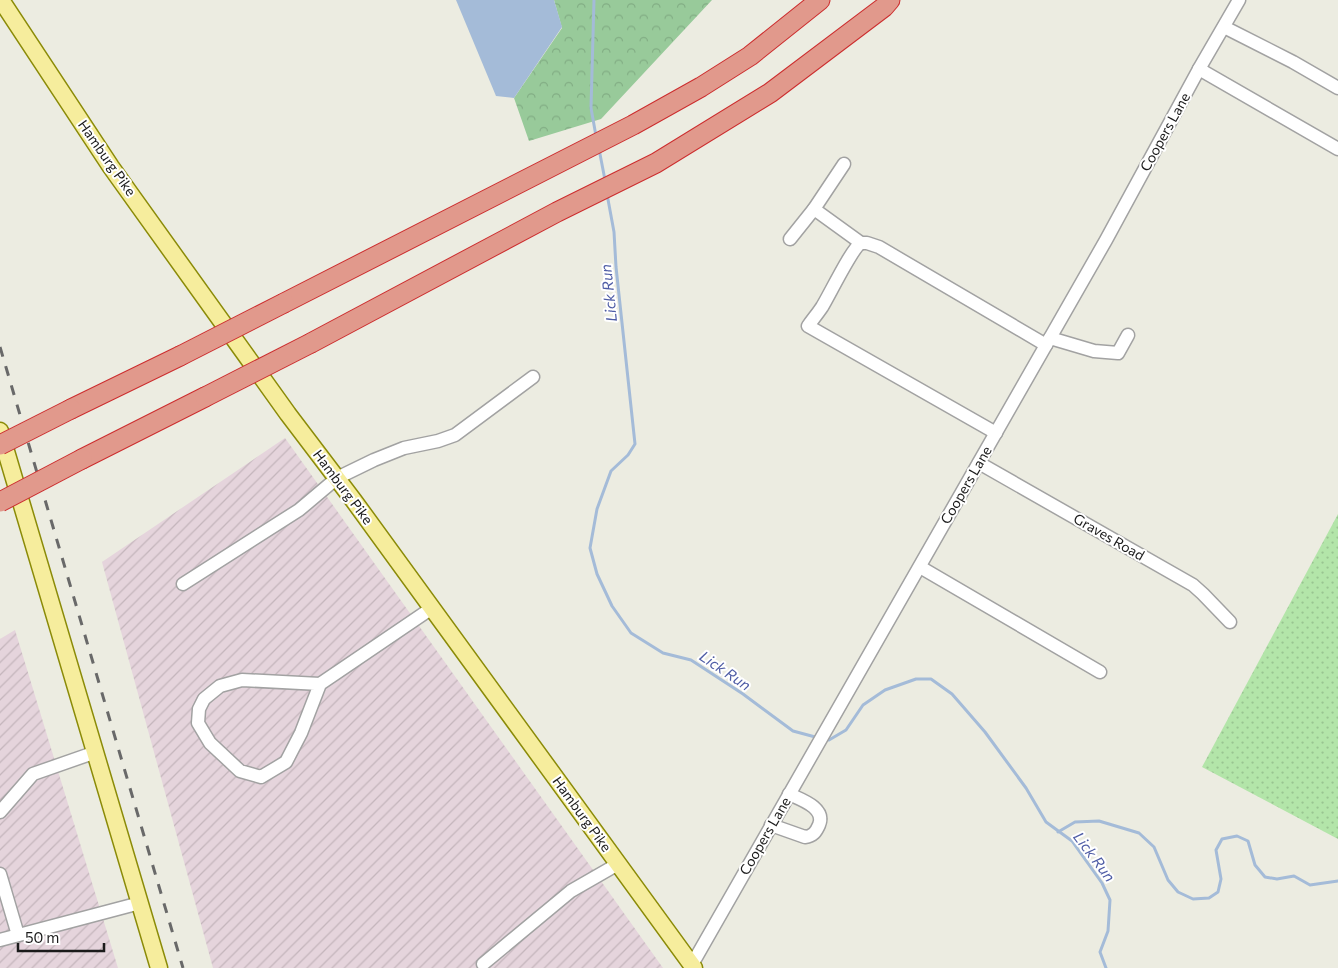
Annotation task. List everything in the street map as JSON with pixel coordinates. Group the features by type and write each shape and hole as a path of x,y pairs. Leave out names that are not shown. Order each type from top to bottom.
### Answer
{"highway":[{"path":"0,445 180,356 632,125 701,87 750,56 820,0"},
{"path":"0,502 311,343 558,212 656,163 770,93 884,8 890,0"}],"main road":[{"name":"Hamburg Pike","path":"3,1 111,167 288,414 432,608 692,967"},
{"path":"0,431 159,968"}],"street":[{"name":"Coopers Lane","path":"692,967 771,825 1106,240 1239,0"},
{"path":"1224,27 1293,62 1338,88"},
{"path":"1199,70 1338,149"},
{"path":"790,239 814,209 844,164"},
{"path":"814,209 861,243 879,247 1048,342 1094,351 1118,353 1128,335"},
{"path":"861,243 851,254 831,293 808,326 996,433"},
{"path":"182,584 299,510 337,478 404,448 438,441 455,435 533,378"},
{"name":"Graves Road","path":"979,463 1193,586 1230,622"},
{"path":"920,566 1100,672"},
{"path":"320,684 242,680 220,686 204,699 199,709 198,723 210,743 240,772 260,777 286,762 301,733 320,684 432,608"},
{"path":"0,812 33,774 96,752"},
{"path":"771,825 805,837 817,831 821,820 819,812 812,805 789,794"},
{"path":"483,964 571,891 618,864"},
{"path":"0,874 18,935"},
{"path":"0,940 140,903"}],"shaded area":[{"path":"285,438 663,968 213,968 102,562"},
{"path":"15,630 118,968 0,968 0,639"}],"green space":[{"path":"554,0 712,0 601,119 529,141 514,98 562,28"},
{"path":"1338,514 1338,839 1202,767"}],"water":[{"path":"456,0 554,0 562,27 514,98 496,96"}],"waterway":[{"name":"Lick Run","path":"594,0 591,108 596,136"},
{"name":"Lick Run","path":"599,149 605,180"},
{"name":"Lick Run","path":"607,194 614,232 635,444 628,455 611,471 597,509 590,548 597,574 612,606 631,633 663,653 691,660 743,694 793,731 819,738"},
{"name":"Lick Run","path":"825,739 829,740 846,730 863,705 885,690 916,679 931,679 952,694 985,732 1026,788 1046,822 1072,841 1102,883 1110,900 1108,931 1100,952 1106,968"},
{"path":"1058,832 1075,822 1099,821 1139,833 1154,847 1168,880 1178,892 1193,899 1209,898 1218,892 1221,879 1216,850 1222,839 1237,836 1248,841 1255,865 1265,877 1277,879 1294,876 1310,885 1338,881"}],"railway":[{"path":"0,347 183,968"}]}
